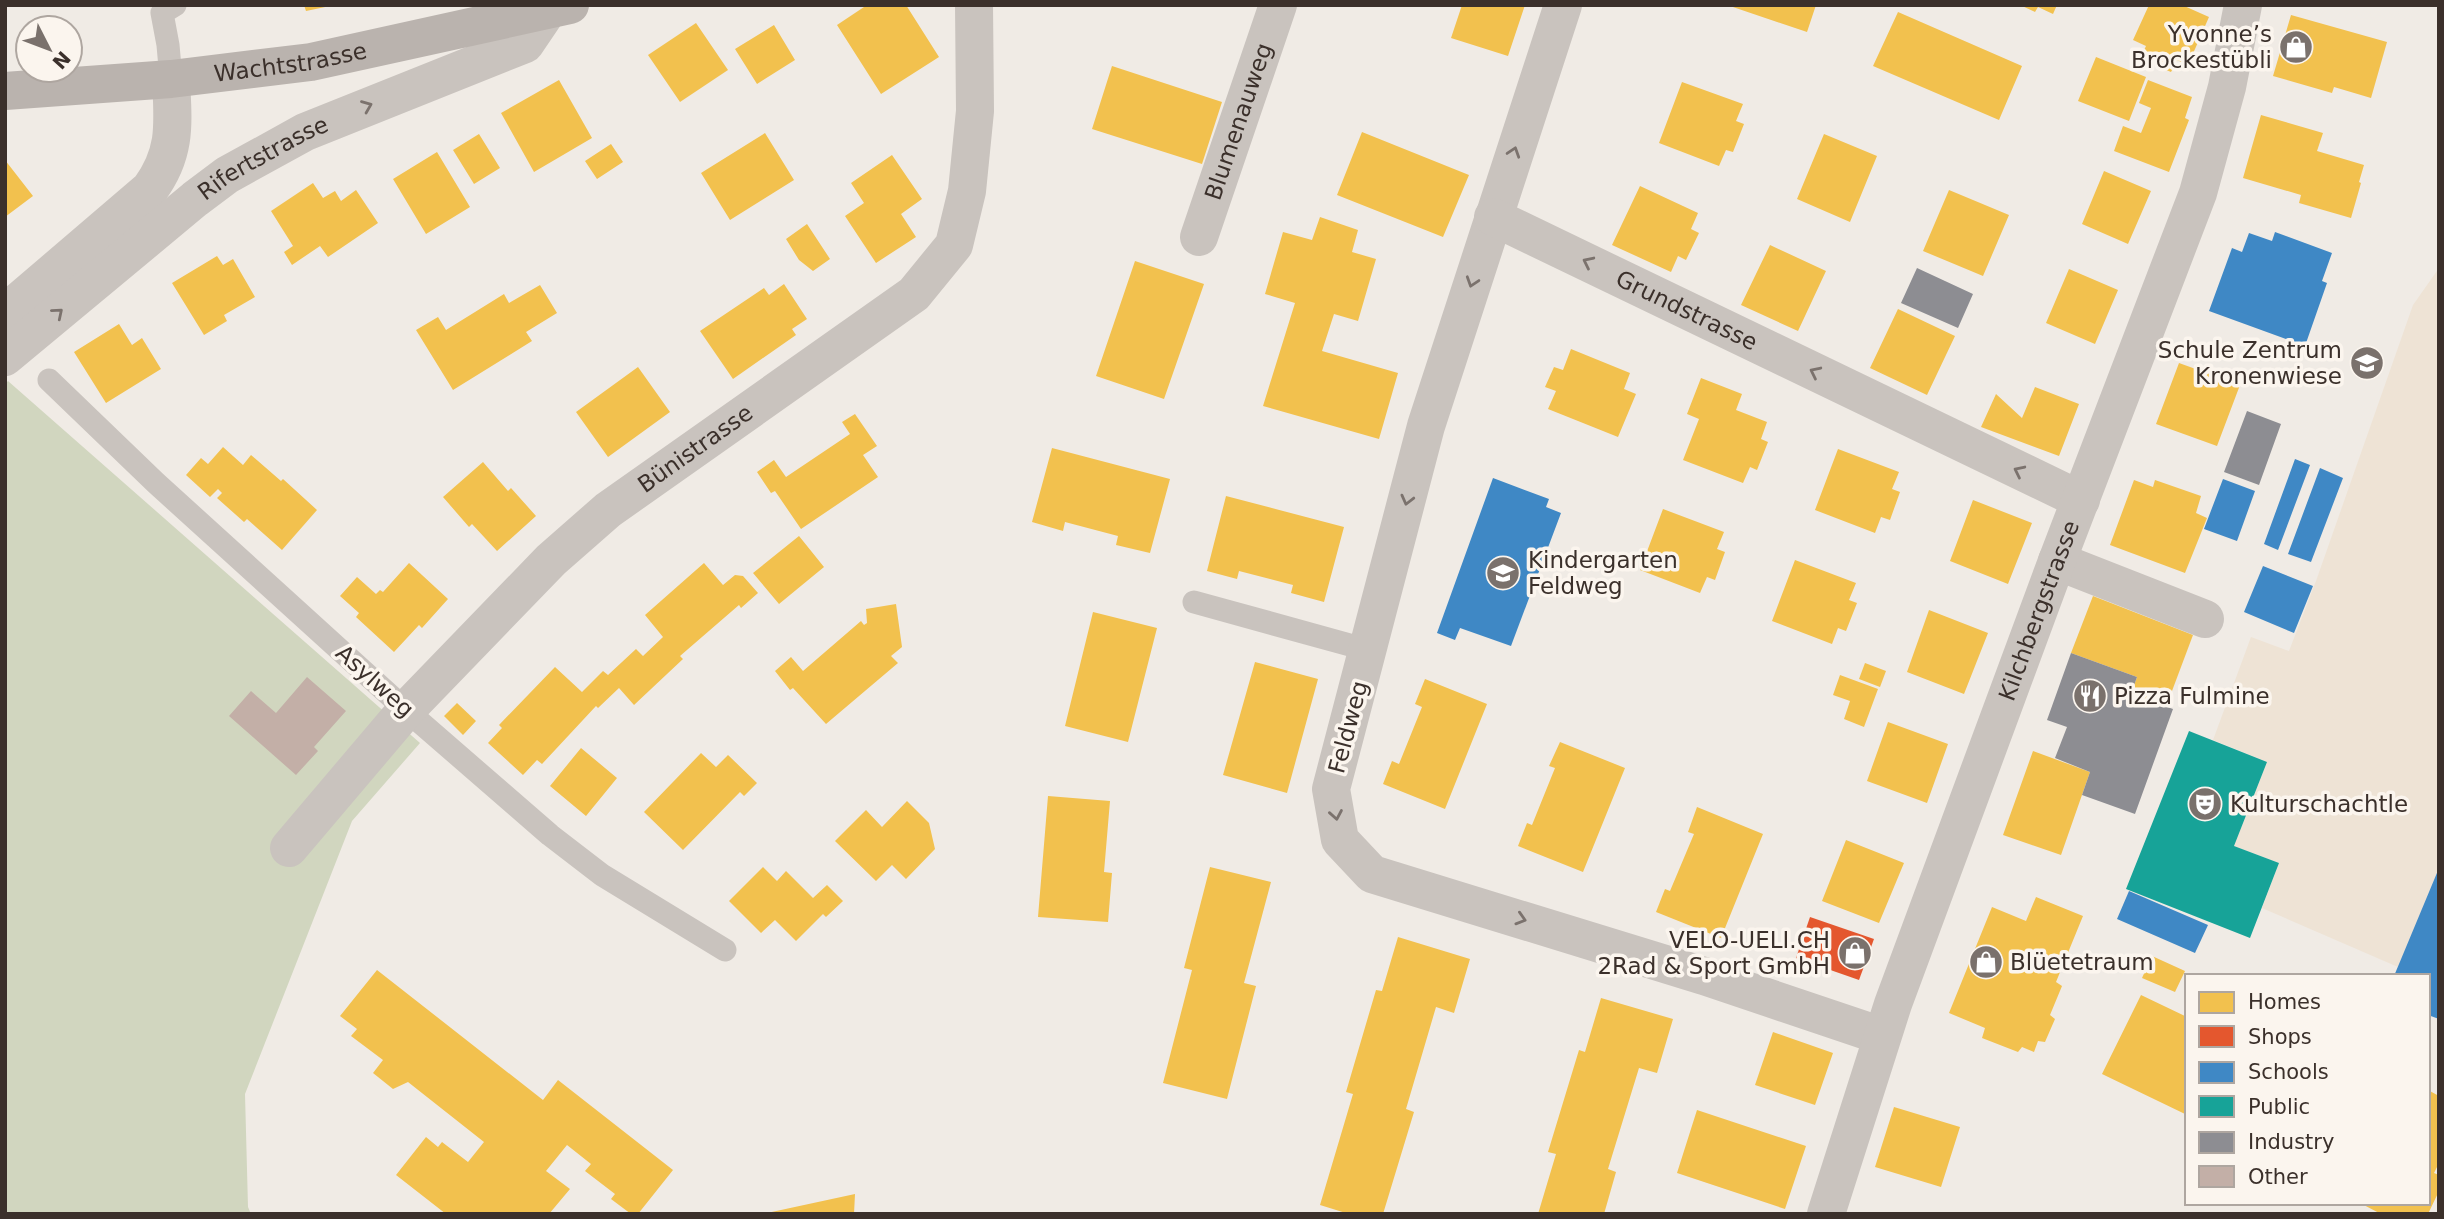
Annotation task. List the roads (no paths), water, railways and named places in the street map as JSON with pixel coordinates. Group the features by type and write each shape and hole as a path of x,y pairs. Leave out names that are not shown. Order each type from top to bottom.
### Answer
{"main road":[{"name":"Wachtstrasse","path":"5,91 172,79 311,62 559,8"}],"street":[{"name":"Bünistrasse","path":"289,848 406,710 551,560 608,510 914,294 954,245 967,191 975,111 974,5"},
{"name":"Blumenauweg","path":"1199,237 1278,5"},
{"path":"1493,217 1563,5"},
{"name":"Kilchbergstrasse","path":"1826,1214 1882,1036 1957,829 2198,193 2227,87 2244,5"},
{"name":"Rifertstrasse","path":"5,356 227,175 306,132 525,44 559,8"},
{"path":"5,313 150,189 162,173 170,153 173,132 172,79"},
{"name":"Grundstrasse","path":"1493,217 2081,500"},
{"name":"Feldweg","path":"1493,217 1426,426 1331,789 1340,840 1372,874 1704,976 1882,1036"},
{"path":"2057,561 2205,620"}],"lane":[{"path":"172,79 162,13 175,5"},
{"name":"Asylweg","path":"49,380 146,474 406,710 550,835 601,875 725,950"},
{"path":"1194,602 1368,650"}],"place":[{"name":"Yvonne’s Brockestübli","path":"2296,47"},
{"name":"Schule Zentrum Kronenwiese","path":"2367,363"},
{"name":"Kindergarten Feldweg","path":"1503,573"},
{"name":"Pizza Fulmine","path":"2090,696"},
{"name":"Kulturschachtle","path":"2205,804"},
{"name":"VELO-UELI.CH 2Rad & Sport GmbH","path":"1855,953"},
{"name":"Blüetetraum","path":"1986,962"}]}
